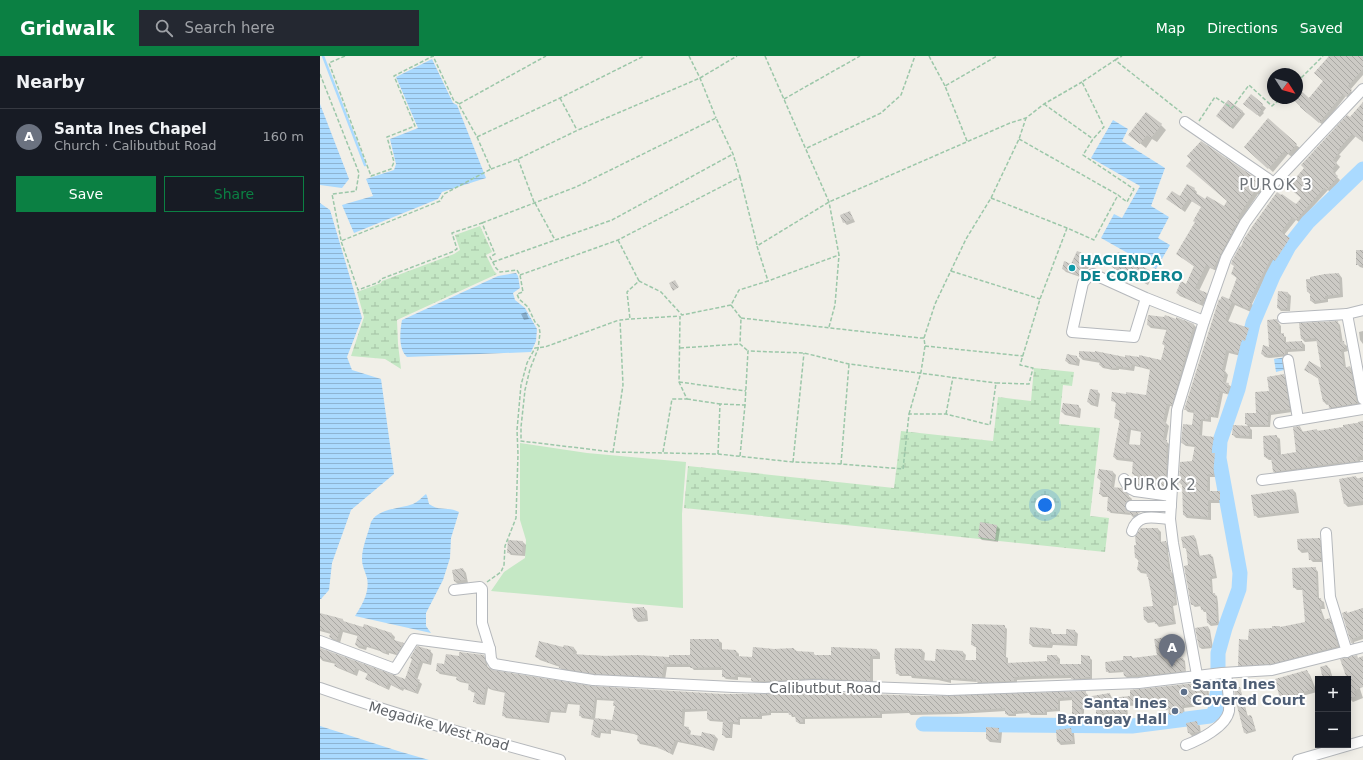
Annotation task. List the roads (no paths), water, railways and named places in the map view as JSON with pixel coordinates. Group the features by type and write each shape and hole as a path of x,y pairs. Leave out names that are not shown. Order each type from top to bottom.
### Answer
{"street":[{"path":"1201,675 1173,543 1170,519 1177,410 1204,321 1226,258 1245,223 1274,183 1363,89"},
{"path":"1184,118 1274,183"},
{"path":"1146,298 1134,337 1072,332 1083,283 1093,274 1146,298 1204,321"},
{"path":"1283,318 1347,314 1363,310"},
{"path":"1347,314 1363,399"},
{"path":"1288,360 1298,419"},
{"path":"1279,422 1363,409"},
{"path":"1262,480 1363,467"},
{"path":"1124,479 1127,486 1131,490 1171,501"},
{"path":"1131,506 1171,501"},
{"path":"1132,531 1134,525 1139,520 1147,517 1170,519"},
{"path":"1326,533 1330,597 1347,652"},
{"path":"320,641 395,669 414,639 490,649 482,623 482,589 480,587 454,590"},
{"name":"Calibutbut Road","path":"490,649 491,658 494,664 593,680 765,688 813,685 949,690 1139,683 1201,675 1272,670 1347,652 1363,646"},
{"path":"1186,745 1200,740 1210,734 1226,717 1229,711 1224,673"},
{"name":"Megadike West Road","path":"320,688 360,703 560,760"},
{"path":"1298,760 1363,740"}],"water":[{"path":"432,59 453,103 457,105 486,178 442,192 438,199 354,233 342,205 373,196 366,179 394,170 396,164 390,139 418,128 396,77"},
{"path":"320,104 349,179 342,188 320,185"},
{"path":"1113,120 1128,129 1122,141 1165,168 1151,206 1169,217 1158,238 1170,245 1156,269 1101,238 1114,214 1122,218 1140,186 1091,158"},
{"path":"320,203 330,210 362,318 347,357 352,370 381,379 394,474 351,510 332,563 329,590 321,599 320,599"},
{"path":"516,273 520,288 513,293 515,300 525,308 537,329 536,341 531,352 407,357 404,354 400,340 402,320 498,276"},
{"path":"1286,357 1288,369 1276,372 1274,359"},
{"path":"426,494 429,504 437,508 451,509 459,512 451,538 450,558 443,580 426,613 426,626 431,633 355,616 363,603 368,583 363,566 362,554 371,522 374,517 384,511 413,504"},
{"path":"320,726 398,751 429,760 320,760"}],"waterway":[{"path":"323,56 365,165"},
{"path":"923,724 1132,726 1210,716 1216,711 1215,704 1218,689 1218,653 1239,589 1240,573 1219,458 1220,441 1238,389 1253,323 1273,276 1289,246 1308,222 1363,169"}],"place":[{"name":"HACIENDA DE CORDERO","path":"1072,268"},
{"name":"Santa Ines Chapel","path":"1172,667"},
{"name":"Santa Ines Covered Court","path":"1184,692"},
{"name":"Santa Ines Barangay Hall","path":"1175,711"}],"district":[{"name":"PUROK 3","path":"1276,185"},
{"name":"PUROK 2","path":"1160,485"}]}
